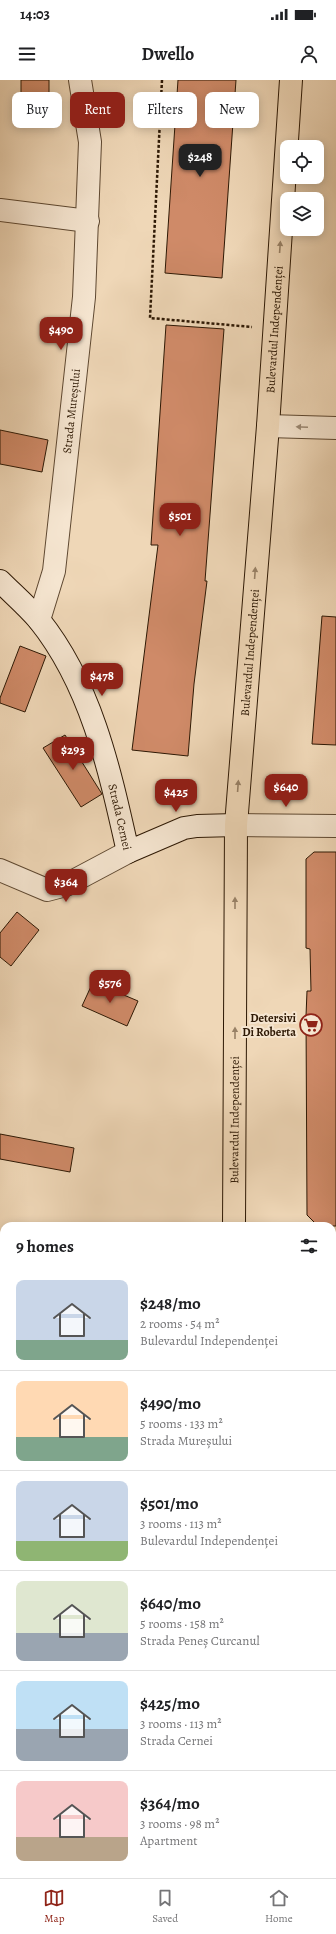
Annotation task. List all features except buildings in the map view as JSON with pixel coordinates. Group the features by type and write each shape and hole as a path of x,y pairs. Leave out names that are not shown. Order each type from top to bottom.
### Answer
{"main road":[{"name":"Bulevardul Independenței","path":"234,1222 236,825 268,426 291,80"}],"street":[{"name":"Strada Mureșului","path":"39,620 54,571 84,297 90,142 80,80"},
{"path":"0,210 88,221"},
{"path":"268,426 336,428"},
{"name":"Strada Cernei","path":"0,581 39,620 70,668 88,706 114,792 128,852 184,828 197,826 336,826"},
{"path":"0,870 47,890 66,885 128,852"}],"path":[{"path":"162,80 150,318 274,328"}],"place":[{"name":"Detersivi Di Roberta","path":"311,1025"}]}
